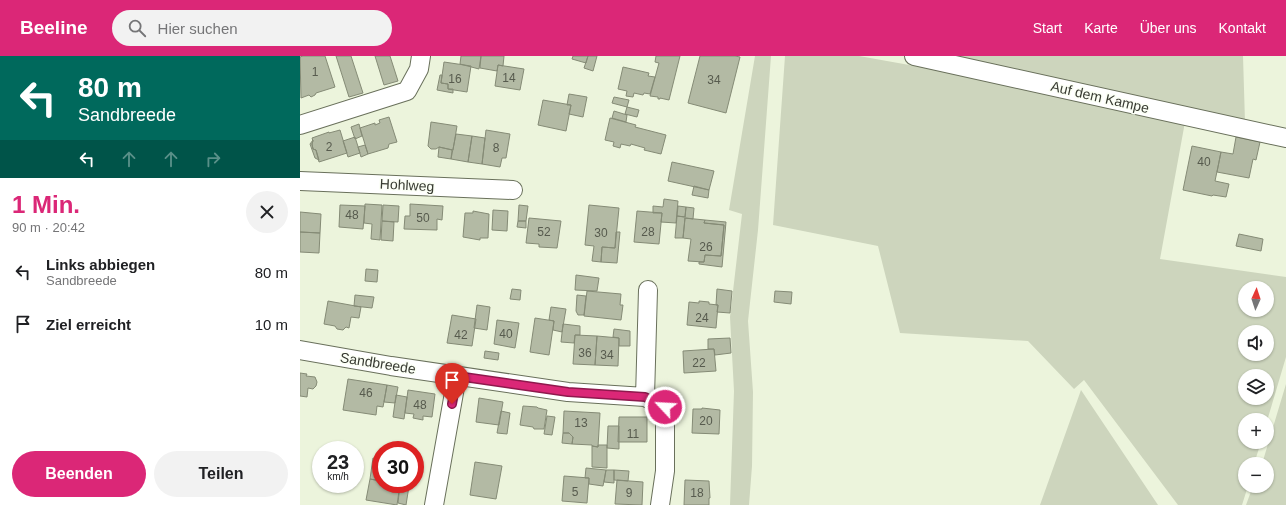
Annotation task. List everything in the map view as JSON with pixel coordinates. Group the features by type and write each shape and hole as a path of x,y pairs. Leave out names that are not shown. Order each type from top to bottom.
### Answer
{"street":[{"path":"300,125 407,91 419,69 421,56"},
{"name":"Auf dem Kampe","path":"914,56 1286,138"},
{"name":"Hohlweg","path":"300,181 513,190"},
{"path":"645,397 648,290"},
{"name":"Sandbreede","path":"300,350 457,376 568,392 645,397 665,407 665,471 660,505"},
{"path":"434,505 457,376"}],"green space":[{"path":"755,56 771,56 758,230 748,321 753,392 752,466 749,505 730,505 734,391 730,317 742,214 729,210"},
{"path":"785,56 859,56 926,68 1185,122 1160,259 1286,277 1286,357 1274,397 1274,369 1238,369 1238,405 1272,405 1269,413 1238,413 1238,449 1259,449 1256,457 1238,457 1238,493 1246,493 1242,505 1178,505 1084,380 1074,389 1028,341 900,333 878,246 773,225"},
{"path":"938,56 1243,56 1245,122"},
{"path":"1286,384 1286,505 1246,505 1250,493 1274,493 1274,457 1264,457 1266,449 1274,449 1274,424"},
{"path":"1081,390 1158,505 1040,505"}],"building":[{"path":"325,56 335,87 316,93 311,97 309,95 301,98 300,57"},
{"path":"336,56 351,56 363,93 349,97"},
{"path":"375,56 390,56 398,81 384,85"},
{"path":"461,56 481,56 479,69 460,64"},
{"path":"481,56 504,56 503,66 498,65 497,71 480,68"},
{"path":"573,56 588,56 586,63 572,59"},
{"path":"588,56 597,56 593,71 584,68"},
{"path":"656,56 680,56 669,100 658,99 658,97 650,96 659,63 655,62"},
{"path":"700,56 740,57 726,113 688,103"},
{"path":"444,62 471,66 467,92 448,89 448,84 441,83"},
{"path":"498,65 524,69 520,90 495,86"},
{"path":"623,67 649,73 648,76 655,77 650,94 644,93 643,95 634,93 633,97 626,96 627,91 618,89"},
{"path":"440,75 442,75 441,83 448,84 448,89 453,89 453,93 437,90"},
{"path":"569,94 587,97 583,117 569,114 571,105 567,105"},
{"path":"614,97 629,100 627,107 612,103"},
{"path":"543,100 571,105 566,131 538,125"},
{"path":"627,107 639,110 637,117 625,114"},
{"path":"614,111 627,115 626,122 612,118"},
{"path":"389,117 397,142 389,144 388,148 368,154 360,128 375,123 375,125 380,123 379,120"},
{"path":"610,118 636,125 635,127 666,135 661,154 644,150 645,148 631,144 630,146 621,144 620,148 613,146 614,142 605,140"},
{"path":"431,122 457,126 453,150 439,147 436,149 431,149 428,146"},
{"path":"359,124 362,136 355,139 351,127"},
{"path":"340,130 347,153 319,162 316,150 313,149 312,138"},
{"path":"486,130 510,134 506,158 502,158 500,167 482,164"},
{"path":"456,134 472,136 468,162 451,159"},
{"path":"472,136 485,138 482,164 468,162"},
{"path":"355,137 360,153 348,157 343,141"},
{"path":"1236,137 1260,142 1256,160 1253,159 1249,178 1217,172 1221,152 1233,154"},
{"path":"313,140 313,149 316,150 319,160 315,158 310,144"},
{"path":"365,145 368,154 361,157 358,147"},
{"path":"1192,146 1221,152 1215,181 1229,184 1226,197 1212,196 1183,190"},
{"path":"439,147 452,150 451,159 438,157"},
{"path":"672,162 714,171 709,190 668,181"},
{"path":"694,186 709,190 708,198 692,195"},
{"path":"664,199 678,201 676,223 661,222 662,213 653,213 653,206 663,207"},
{"path":"365,204 382,205 380,240 371,239 372,224 364,223"},
{"path":"410,204 443,206 442,220 437,219 437,230 404,229 405,216 410,216"},
{"path":"340,205 365,206 363,229 339,227"},
{"path":"383,205 399,206 398,222 382,221"},
{"path":"519,205 528,206 526,221 518,221"},
{"path":"589,205 619,208 615,248 602,247 601,262 592,261 594,246 585,245"},
{"path":"678,206 686,207 685,217 677,216"},
{"path":"686,207 694,208 693,219 685,218 683,238 675,238 677,216 685,217"},
{"path":"493,210 508,211 507,231 492,230"},
{"path":"473,211 489,214 488,238 480,238 480,240 463,237 465,213 473,213"},
{"path":"637,211 662,213 659,244 634,242"},
{"path":"300,212 321,214 320,233 300,232"},
{"path":"529,218 561,221 557,248 539,247 539,244 526,243"},
{"path":"685,218 705,220 704,223 724,225 721,256 705,255 704,262 688,261 691,239 683,238"},
{"path":"705,220 726,222 722,267 699,264 699,262 704,262 705,255 721,256 724,225 704,223"},
{"path":"382,221 394,222 393,241 381,240"},
{"path":"518,221 526,221 526,228 517,227"},
{"path":"300,232 320,233 319,253 300,252"},
{"path":"616,232 620,232 617,263 601,262 602,247 615,248"},
{"path":"1239,234 1263,239 1261,251 1236,246"},
{"path":"366,269 378,270 377,282 365,281"},
{"path":"576,275 599,278 597,291 575,290"},
{"path":"512,289 521,290 520,300 510,299"},
{"path":"717,289 732,291 730,313 717,312"},
{"path":"587,291 621,294 620,305 623,305 621,320 584,316"},
{"path":"775,291 792,292 791,304 774,302"},
{"path":"355,295 374,297 372,308 354,306"},
{"path":"577,295 586,296 584,315 578,315 576,311"},
{"path":"328,301 361,307 359,318 351,317 349,328 346,327 343,330 337,329 335,326 324,324"},
{"path":"699,301 718,305 716,328 687,325 689,302 699,303"},
{"path":"477,305 490,307 487,330 474,328"},
{"path":"551,307 566,309 562,332 553,330 554,321 549,320"},
{"path":"452,315 476,319 472,346 447,343"},
{"path":"535,318 554,321 549,355 530,352"},
{"path":"497,320 519,323 515,348 494,344"},
{"path":"563,324 580,326 580,335 575,335 574,343 561,342"},
{"path":"614,329 630,331 630,346 619,346 619,338 613,337"},
{"path":"575,335 597,336 595,365 573,364"},
{"path":"597,336 619,338 618,366 595,365"},
{"path":"730,338 731,353 715,355 714,349 708,349 708,339"},
{"path":"714,349 716,371 684,373 683,351"},
{"path":"485,351 499,353 498,360 484,358"},
{"path":"300,373 307,374 306,376 315,377 317,382 313,389 308,388 307,397 300,396"},
{"path":"348,379 387,385 383,407 377,406 376,415 343,410"},
{"path":"387,385 398,387 395,403 384,402"},
{"path":"408,390 435,394 432,417 423,416 423,420 413,418 414,414 405,413"},
{"path":"396,395 407,397 404,419 393,417"},
{"path":"479,398 503,402 499,425 476,422"},
{"path":"523,406 537,407 547,410 544,429 534,429 533,427 520,425"},
{"path":"702,408 720,410 719,434 692,433 693,409"},
{"path":"501,411 510,413 507,434 497,433"},
{"path":"564,411 600,413 598,447 592,445 572,444 573,437 569,433 563,433"},
{"path":"547,416 555,417 552,435 544,434"},
{"path":"619,417 647,417 647,442 618,442"},
{"path":"608,426 619,426 619,449 607,448"},
{"path":"563,433 569,433 573,437 572,444 562,443"},
{"path":"598,445 607,445 607,468 592,467 592,446 598,447"},
{"path":"475,462 502,466 496,499 470,495"},
{"path":"372,465 372,479 370,479"},
{"path":"586,468 606,470 603,486 589,484 589,478 585,478"},
{"path":"606,470 614,470 614,483 604,482"},
{"path":"614,470 629,471 628,481 614,480"},
{"path":"564,476 589,478 587,503 562,501"},
{"path":"370,479 372,479 372,493 399,493 397,505 366,500"},
{"path":"617,480 643,482 642,505 615,504"},
{"path":"685,480 709,481 709,505 684,505"},
{"path":"399,493 408,493 406,505 398,503"}],"route":[{"path":"452,404 457,376 568,392 645,397 665,407"}]}
